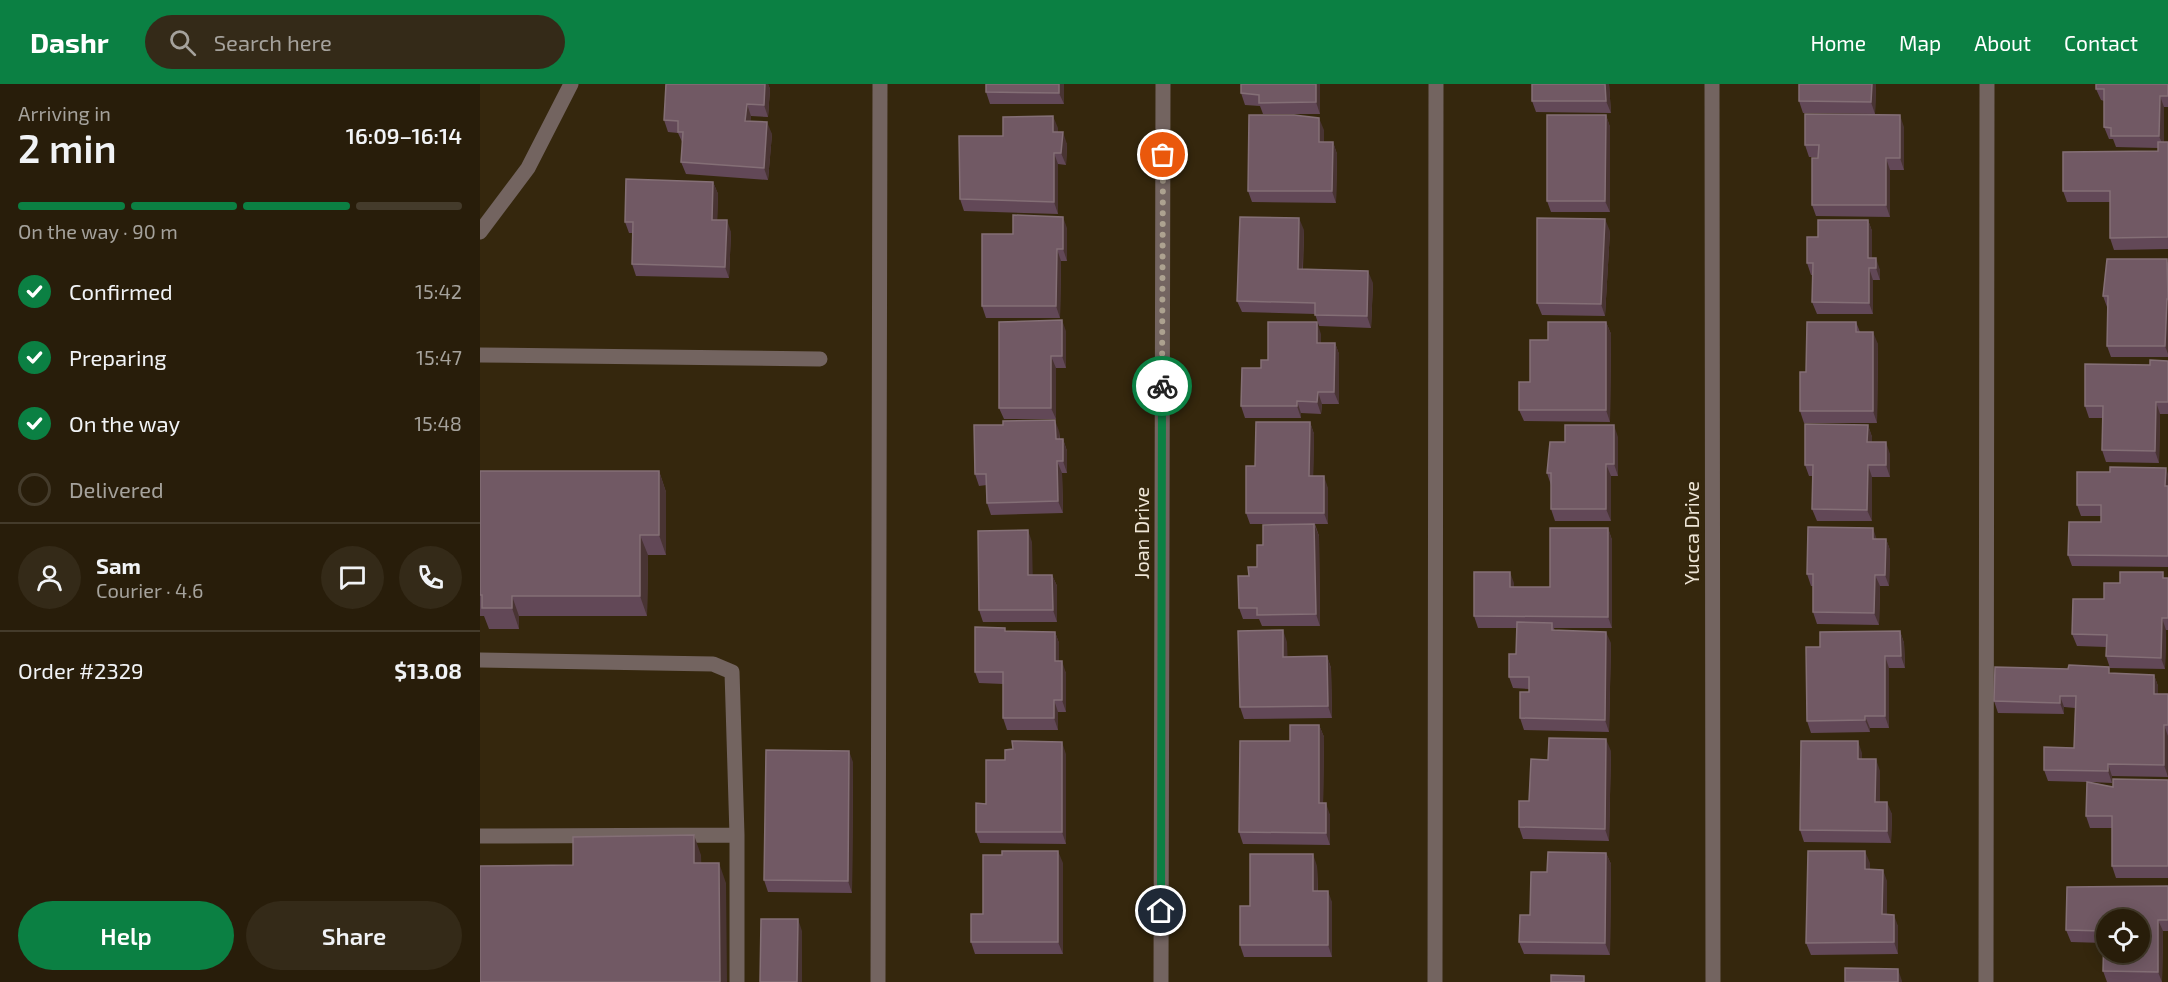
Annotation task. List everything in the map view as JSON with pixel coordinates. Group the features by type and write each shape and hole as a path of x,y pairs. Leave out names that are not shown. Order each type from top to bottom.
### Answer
{"street":[{"path":"480,232 528,168 571,84"},
{"path":"878,982 880,84"},
{"name":"Joan Drive","path":"1161,982 1163,84"},
{"path":"1435,982 1436,84"},
{"name":"Yucca Drive","path":"1712,84 1713,982"},
{"path":"1986,982 1987,84"},
{"path":"480,355 820,359"},
{"path":"480,660 713,664 732,672 737,835 737,982"},
{"path":"480,836 737,835"}],"building":[{"path":"666,84 765,84 764,105 747,104 745,121 767,122 764,168 681,162 683,132 678,132 678,121 664,120"},
{"path":"986,84 1059,84 1059,93 986,92"},
{"path":"1241,84 1316,84 1316,102 1259,103 1259,95 1241,93"},
{"path":"1532,84 1605,84 1606,101 1532,101"},
{"path":"1799,84 1872,84 1871,102 1799,101"},
{"path":"2096,84 2168,84 2168,96 2160,96 2159,136 2111,136 2111,128 2104,127 2104,89 2096,89"},
{"path":"1805,114 1900,115 1900,158 1886,158 1886,205 1812,205 1812,158 1818,158 1819,145 1805,145"},
{"path":"1249,115 1294,115 1319,118 1319,142 1333,142 1332,191 1248,191"},
{"path":"1547,115 1606,115 1605,201 1547,201"},
{"path":"1053,116 1053,132 1063,132 1061,153 1054,153 1054,202 960,199 959,136 1003,136 1003,117"},
{"path":"2158,142 2168,142 2168,237 2110,238 2110,191 2063,191 2063,152 2158,151"},
{"path":"626,179 713,182 712,220 727,220 725,267 632,264 633,222 625,222"},
{"path":"1013,215 1063,217 1063,249 1057,249 1056,306 982,306 982,234 1013,234"},
{"path":"1240,217 1299,218 1298,269 1368,271 1367,316 1315,315 1315,303 1237,301"},
{"path":"1537,218 1605,219 1601,304 1537,303"},
{"path":"1818,220 1868,220 1868,258 1876,258 1876,268 1869,268 1869,303 1812,302 1813,263 1807,263 1807,237 1818,237"},
{"path":"2107,259 2167,259 2168,299 2165,346 2107,346 2108,296 2103,296"},
{"path":"1062,320 1062,356 1051,356 1051,408 999,408 999,322"},
{"path":"1268,322 1317,322 1317,343 1335,343 1334,392 1318,392 1317,402 1297,401 1297,406 1241,406 1242,368 1261,368 1261,360 1268,360"},
{"path":"1548,322 1606,322 1606,410 1519,410 1519,382 1530,382 1530,340 1548,340"},
{"path":"1807,322 1856,322 1856,332 1873,332 1873,411 1800,411 1800,372 1806,372"},
{"path":"2150,360 2168,361 2168,402 2156,402 2155,451 2102,450 2103,406 2085,406 2085,364 2150,365"},
{"path":"1055,420 1056,439 1063,439 1063,461 1057,461 1058,501 987,503 986,474 975,474 974,425 1003,425 1003,421"},
{"path":"1256,422 1310,422 1309,476 1324,476 1324,513 1246,513 1246,466 1255,466"},
{"path":"1805,424 1868,425 1867,442 1886,442 1886,465 1868,465 1867,510 1812,509 1813,465 1805,465"},
{"path":"1565,425 1614,425 1614,464 1606,464 1606,509 1551,509 1551,473 1547,473 1550,442 1565,442"},
{"path":"2110,467 2166,468 2168,556 2068,555 2069,522 2101,522 2101,505 2077,505 2077,472 2110,472"},
{"path":"480,471 659,471 659,535 640,535 640,596 512,596 512,608 482,608 482,595 480,595"},
{"path":"1314,524 1316,614 1257,615 1257,608 1239,608 1238,576 1249,576 1248,567 1257,567 1257,545 1263,545 1263,525"},
{"path":"1808,527 1873,528 1873,539 1886,539 1885,575 1875,575 1874,613 1813,612 1813,574 1807,574"},
{"path":"1550,528 1608,528 1608,617 1474,616 1474,572 1510,572 1510,587 1550,587"},
{"path":"1028,530 1028,575 1052,575 1053,610 979,610 978,531"},
{"path":"2120,572 2163,572 2163,578 2168,578 2168,618 2162,618 2161,658 2106,656 2107,635 2072,634 2073,599 2104,599 2104,583 2120,583"},
{"path":"1517,622 1552,623 1552,630 1606,632 1605,720 1520,718 1520,692 1529,692 1529,677 1509,677 1509,654 1516,654"},
{"path":"975,627 1005,628 1005,631 1055,632 1055,661 1062,661 1062,700 1054,700 1054,718 1003,718 1003,672 975,672"},
{"path":"1283,630 1283,657 1327,656 1328,706 1240,707 1238,631"},
{"path":"1900,631 1901,656 1885,656 1885,716 1865,716 1865,720 1807,721 1806,647 1820,647 1820,632"},
{"path":"2069,665 2109,667 2109,673 2154,675 2154,694 2168,694 2168,725 2164,725 2164,765 2108,764 2108,771 2044,770 2044,747 2074,748 2076,696 2060,696 2060,703 1994,701 1995,667 2068,669"},
{"path":"1290,725 1319,725 1319,803 1326,803 1326,833 1239,832 1240,741 1290,741"},
{"path":"1549,738 1606,739 1605,829 1519,827 1519,801 1529,801 1531,759 1548,760"},
{"path":"1012,741 1062,742 1062,832 976,832 976,803 986,804 986,760 1005,760 1005,750 1013,749"},
{"path":"1801,741 1858,741 1858,759 1876,759 1875,802 1887,802 1887,831 1800,830"},
{"path":"766,750 849,751 848,881 764,880"},
{"path":"2113,779 2168,780 2168,866 2112,866 2112,816 2086,816 2087,782 2113,787"},
{"path":"694,835 694,863 719,863 720,982 480,982 480,866 573,865 573,837"},
{"path":"1002,851 1058,851 1058,942 971,942 971,914 983,914 983,855 1002,855"},
{"path":"1808,851 1865,851 1865,869 1883,870 1882,914 1894,915 1894,942 1806,943"},
{"path":"1548,852 1606,853 1605,943 1519,942 1520,915 1530,915 1531,872 1547,872"},
{"path":"1250,854 1313,854 1313,891 1328,891 1328,945 1240,945 1240,906 1250,906"},
{"path":"2168,886 2168,920 2158,920 2158,972 2103,971 2103,963 2150,963 2150,909 2096,909 2096,931 2066,930 2067,887"},
{"path":"761,919 798,919 797,982 760,982"},
{"path":"1845,968 1898,969 1898,982 1845,982"},
{"path":"1551,975 1584,976 1584,982 1551,982"}],"way so far":[{"path":"1162,386 1163,155"}],"route":[{"path":"1161,911 1162,386"}]}
